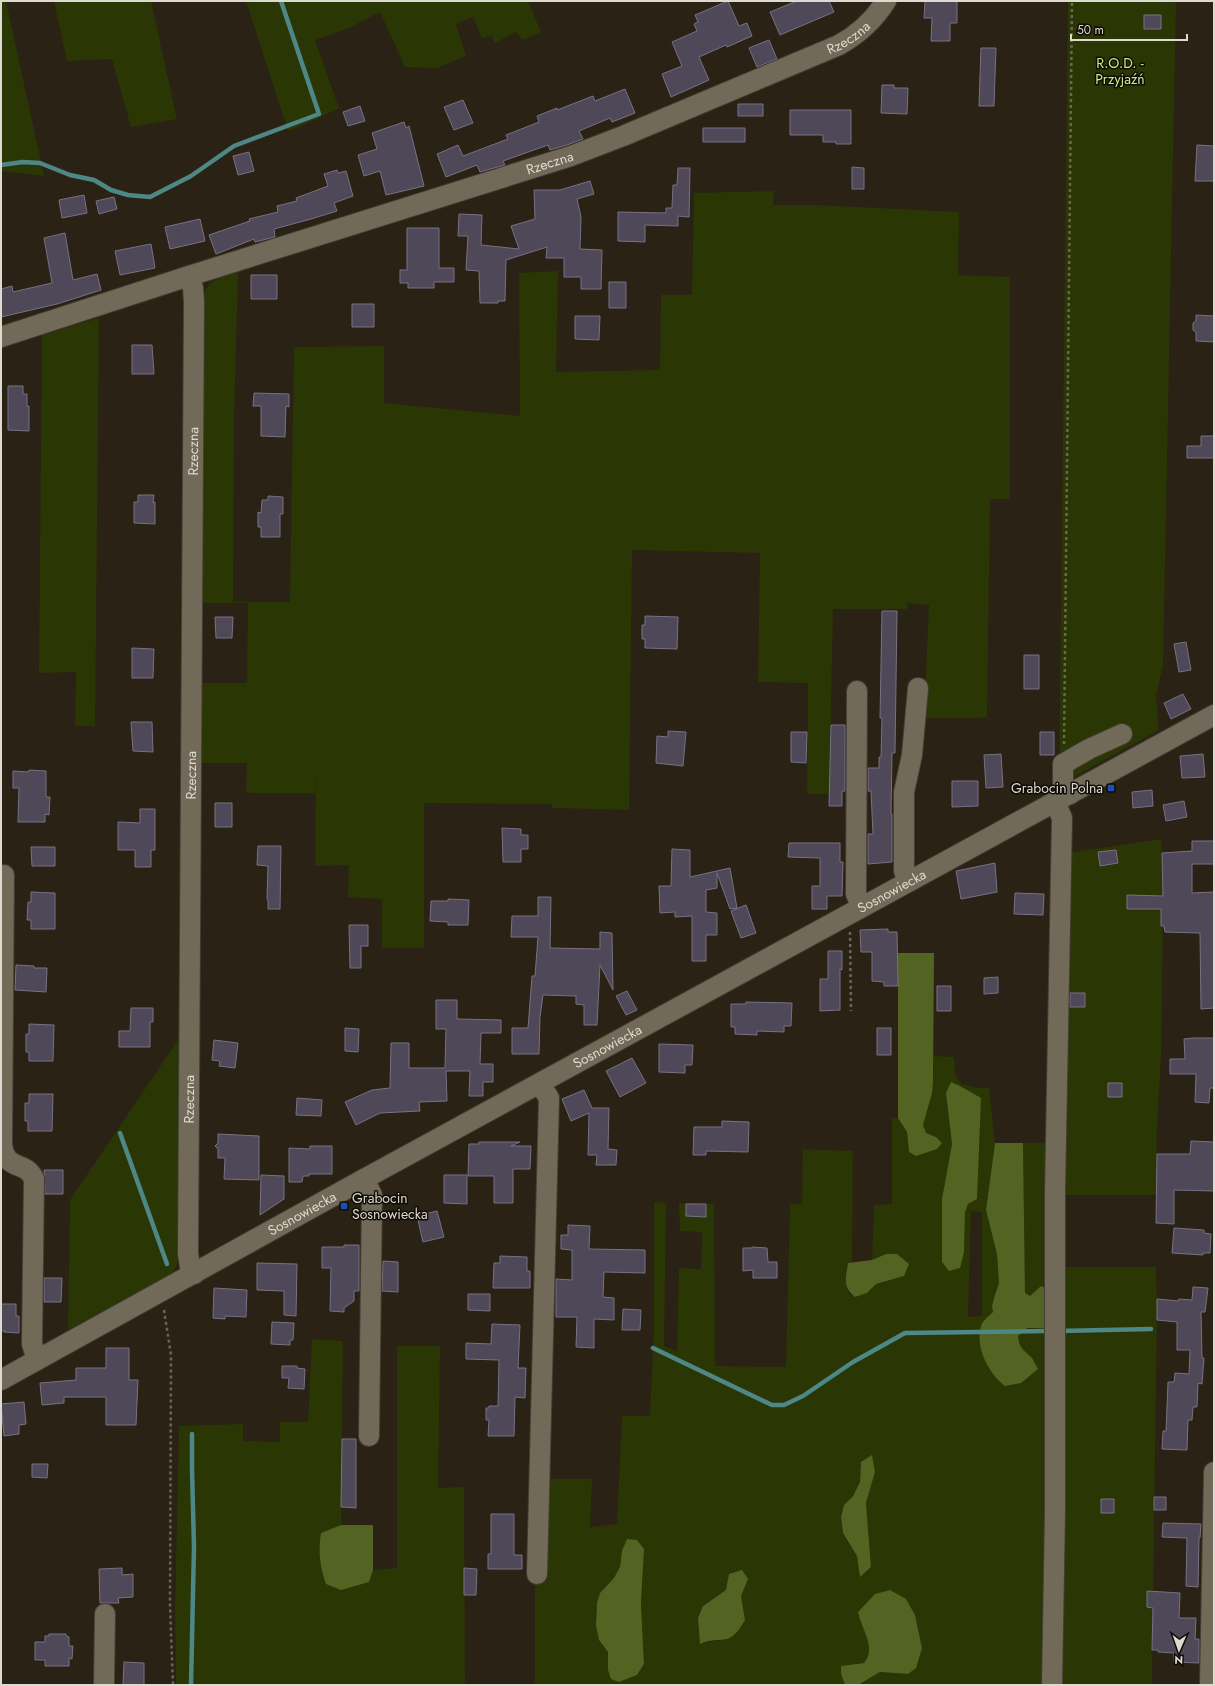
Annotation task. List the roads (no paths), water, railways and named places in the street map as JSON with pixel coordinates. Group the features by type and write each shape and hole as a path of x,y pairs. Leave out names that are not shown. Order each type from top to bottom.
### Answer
{"street":[{"name":"Rzeczna","path":"1,337 189,276 496,181 600,146 839,46 864,28 877,14 886,1"},
{"name":"Rzeczna","path":"189,276 192,288 194,310 188,1254 190,1267 194,1274"},
{"path":"909,881 904,871 904,792 912,755 918,688"},
{"path":"857,691 856,894 862,907"},
{"name":"Sosnowiecka","path":"1,1380 364,1179 1214,715"},
{"path":"1052,1685 1055,1511 1055,1191 1062,798 1064,764 1089,749 1122,734"},
{"path":"4,875 2,1144 3,1154 7,1161 26,1169 34,1179 32,1344 37,1360"},
{"path":"537,1574 549,1098 540,1084"},
{"path":"364,1179 372,1196 369,1436"},
{"path":"1210,1685 1214,1472"},
{"path":"104,1685 105,1614"}],"waterway":[{"path":"1,165 23,162 40,163 70,175 94,180 111,190 128,195 150,197 191,176 234,146 319,114 281,1"},
{"path":"120,1133 167,1264"},
{"path":"1059,1331 1151,1329"},
{"path":"653,1348 772,1405 784,1405 803,1396 853,1362 905,1333 1046,1331"},
{"path":"191,1685 194,1547 192,1434"}],"place":[{"name":"Grabocin Polna","path":"1111,788"},
{"name":"Grabocin Sosnowiecka","path":"344,1206"}],"park label":[{"name":"R.O.D. - Przyjaźń","path":"1120,72"}]}
